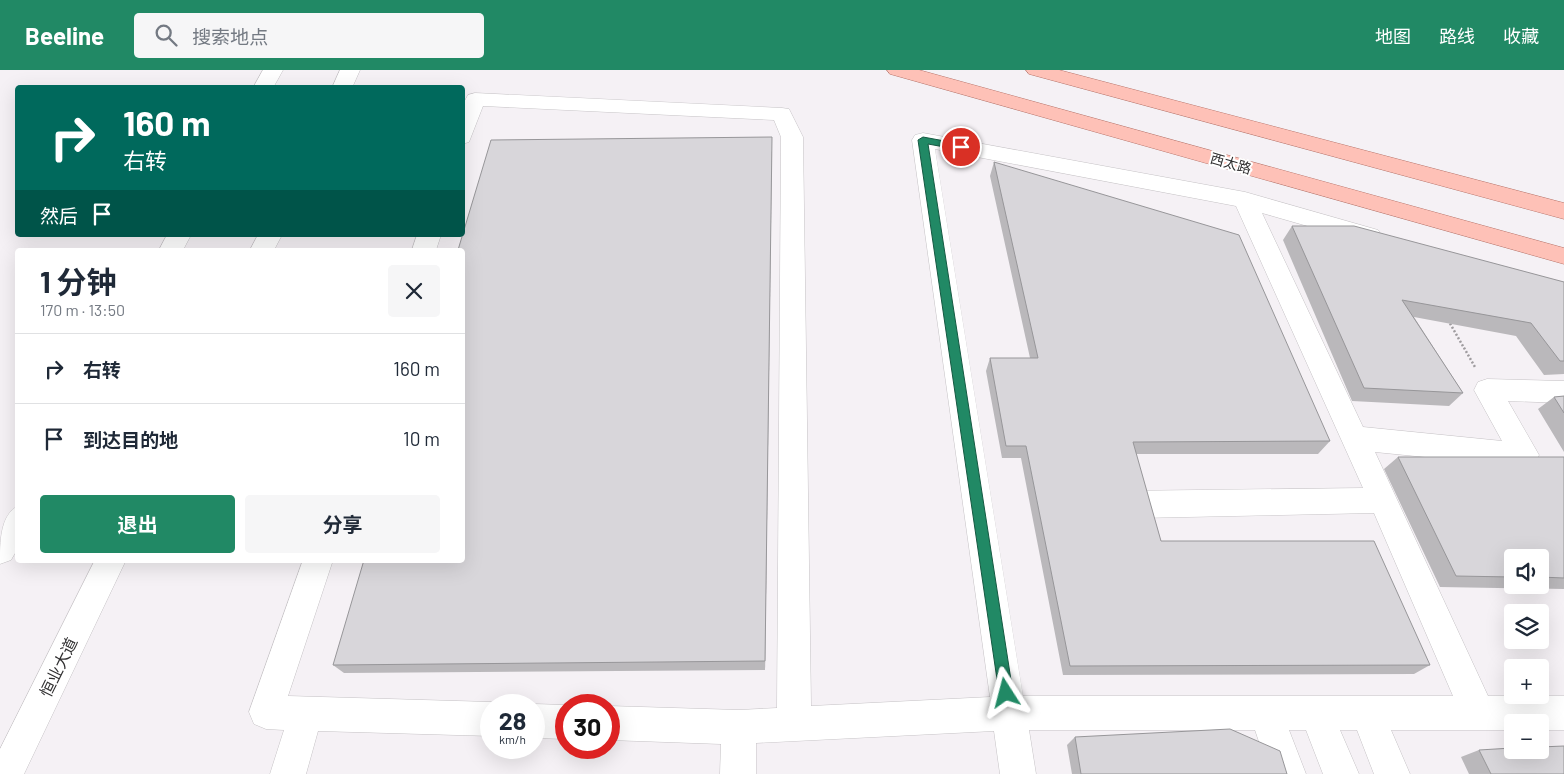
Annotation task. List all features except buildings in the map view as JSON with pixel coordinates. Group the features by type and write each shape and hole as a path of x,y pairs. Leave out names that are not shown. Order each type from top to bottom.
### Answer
{"main road":[{"name":"西太路","path":"897,70 1564,256"},
{"path":"1036,70 1564,210"}],"street":[{"path":"265,85 273,70"},
{"path":"343,85 350,70"},
{"path":"465,129 476,100 782,114 792,137 794,724"},
{"path":"1018,774 923,140 1245,200 1395,244"},
{"path":"1245,200 1355,438 1478,713"},
{"path":"1355,438 1524,455 1487,390"},
{"path":"1487,390 1564,392"},
{"path":"1120,504 1383,500"},
{"path":"0,550 15,524"},
{"name":"恒业大道","path":"6,774 110,563"},
{"path":"317,563 266,712 480,719"},
{"path":"1266,712 1288,774"},
{"path":"620,723 739,727 1009,713 1564,712"},
{"path":"288,774 306,713"},
{"path":"1316,713 1342,774"},
{"path":"1368,713 1392,774"},
{"path":"738,774 739,727"}],"path":[{"path":"1444,313 1487,390"}],"route":[{"path":"961,147 923,140 1006,693"}]}
